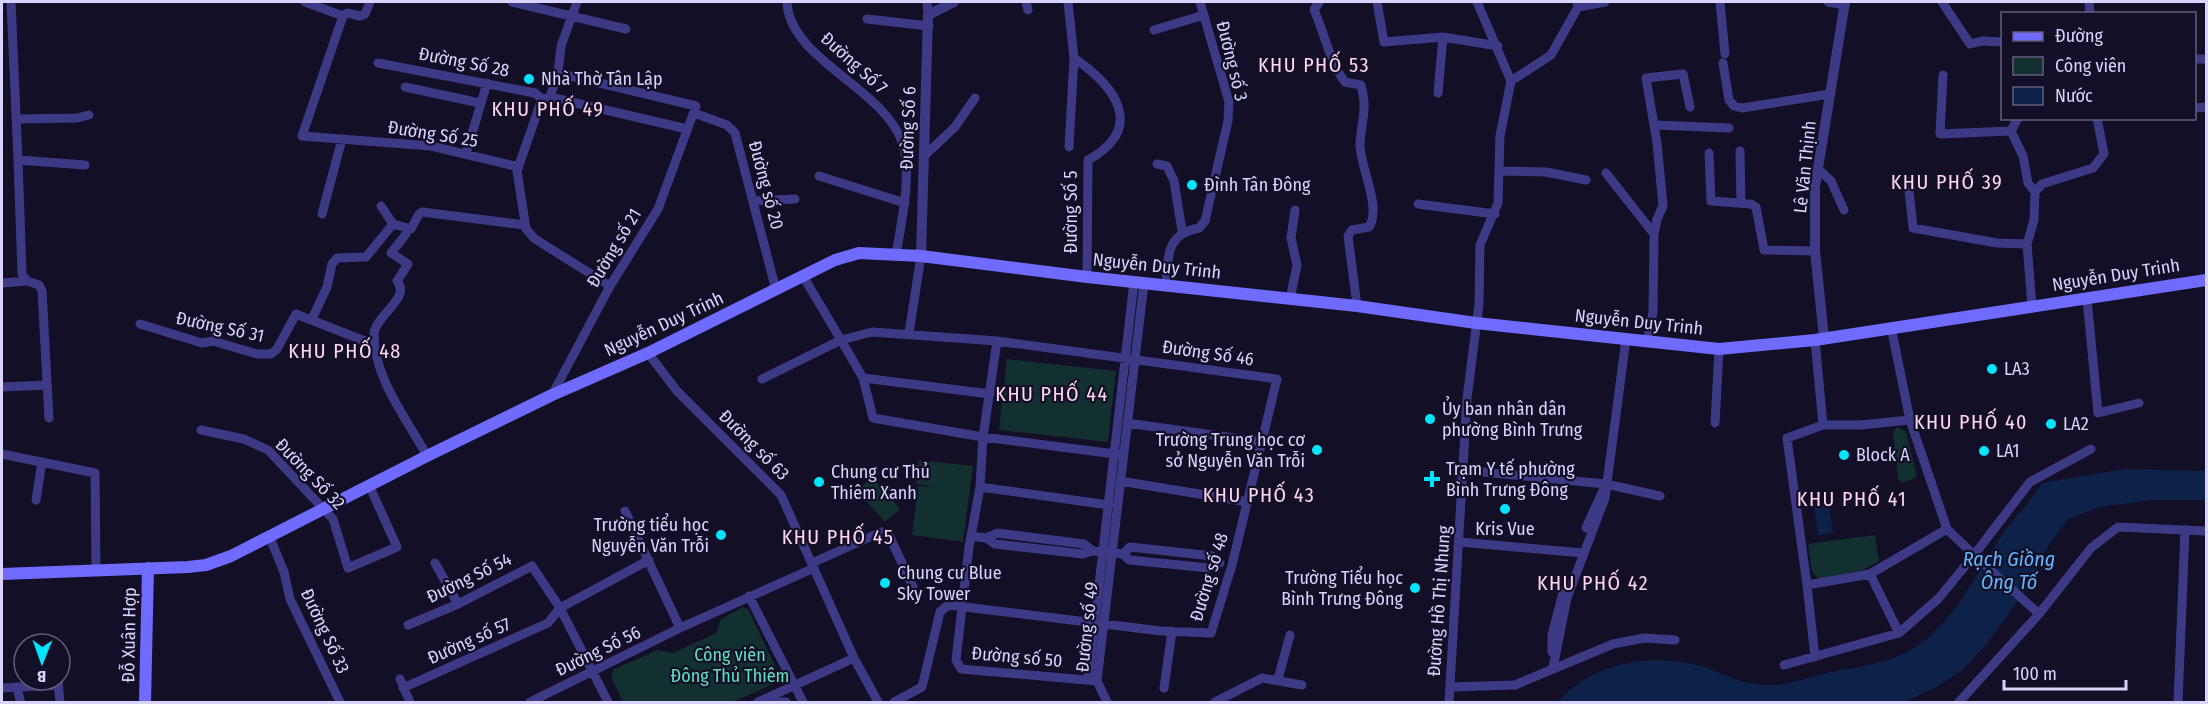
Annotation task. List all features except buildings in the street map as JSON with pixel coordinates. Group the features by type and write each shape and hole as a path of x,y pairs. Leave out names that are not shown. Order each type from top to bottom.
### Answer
{"main road":[{"name":"Nguyễn Duy Trinh","path":"2,574 96,570 148,574 167,568 206,565 270,538 369,485 552,395 648,353 835,260 859,253 921,256 1087,277 1357,306 1476,323 1647,343 1719,349 1820,339 2206,279"},
{"name":"Đỗ Xuân Hợp","path":"145,702 148,574"}],"street":[{"path":"11,2 22,274 27,281"},
{"path":"305,2 343,16 347,13 364,16 370,2"},
{"path":"512,2 626,29"},
{"path":"577,2 561,46 558,73 519,167 525,225 535,239 610,286"},
{"name":"Đường Số 7","path":"787,2 787,16 798,33 825,61 890,118 903,145 904,202 896,255"},
{"name":"Đường Số 6","path":"921,256 929,21 927,2"},
{"path":"867,19 929,21 954,2"},
{"path":"1068,2 1074,58 1069,147"},
{"name":"Đường số 3","path":"1182,231 1199,228 1203,224 1228,121 1225,86 1200,2"},
{"path":"1319,2 1314,10 1325,36 1333,67 1345,82 1361,85 1366,105 1360,146 1371,193 1371,223 1369,227 1352,230 1348,236 1357,306"},
{"path":"1377,2 1384,42 1443,37 1498,46"},
{"path":"1477,2 1498,46 1511,81 1551,55 1577,4 1605,2"},
{"path":"1720,2 1729,100 1734,106 1742,108 1830,94"},
{"path":"1828,2 1845,3"},
{"path":"1942,2 1970,44 1982,41 2001,42"},
{"name":"Lê Văn Thịnh","path":"1820,339 1815,251 1818,169 1845,3"},
{"path":"1154,30 1204,15"},
{"name":"Đường Số 25","path":"343,16 302,136 431,146 519,167"},
{"path":"1438,93 1443,37"},
{"name":"Đường Số 5","path":"1074,58 1114,93 1120,110 1120,125 1116,138 1102,152 1088,160 1087,277"},
{"name":"Đường Số 28","path":"378,63 535,93 546,98 687,129"},
{"name":"Đường số 20","path":"558,73 696,106 694,113 726,125 735,134 776,290"},
{"path":"1647,343 1653,312 1654,234 1657,219 1664,206 1655,125 1646,78 1674,73 1683,74 1689,107"},
{"path":"1943,75 1940,134 2011,131"},
{"name":"Đường Hồ Thị Nhung","path":"1449,702 1480,245 1495,214 1500,171 1500,136 1511,81"},
{"path":"466,154 487,83"},
{"path":"405,87 480,104"},
{"path":"923,157 955,127 975,98"},
{"name":"Đường số 21","path":"552,395 610,286 658,209 694,113"},
{"path":"16,119 76,118 89,114"},
{"path":"2011,131 2017,120"},
{"path":"2032,306 2027,244 2034,220 2035,192 2042,184 2093,168 2104,154 2097,120"},
{"path":"1655,125 1729,128"},
{"path":"2011,131 2023,156 2028,183 2035,192"},
{"path":"322,214 342,139"},
{"path":"1740,151 1741,203"},
{"path":"1709,153 1711,201 1741,203 1756,207 1764,250 1815,251"},
{"path":"18,160 85,165"},
{"path":"1157,164 1167,166 1174,181 1182,231 1170,250 1166,285"},
{"path":"1818,169 1831,181 1844,210"},
{"path":"1500,171 1546,172 1586,180"},
{"path":"1606,173 1654,234"},
{"path":"819,176 904,202"},
{"path":"1908,181 1913,228 1996,243 2027,244"},
{"path":"753,201 795,199"},
{"path":"1418,204 1495,214"},
{"path":"381,206 393,224 411,229 419,213 525,225"},
{"path":"1290,299 1297,265 1292,238 1295,210"},
{"path":"375,345 312,319 327,287 332,264 337,258 366,257 393,224"},
{"path":"406,234 391,252 408,264 397,281 401,291 375,326 375,345 383,378 427,456"},
{"path":"909,333 921,256"},
{"path":"803,276 863,378 873,418 983,436 1119,454"},
{"path":"2,283 27,281 39,285 42,291 49,418"},
{"name":"Đường số 49","path":"1107,702 1093,681 1099,623 1102,552 1120,481 1119,454 1127,423 1130,358 1139,282"},
{"path":"2087,299 2098,413 2139,403"},
{"name":"Đường Số 31","path":"140,324 202,343 213,341 257,354 271,354 277,350 296,314 312,319"},
{"path":"1891,327 1910,420 1947,530 2039,614"},
{"name":"Đường Số 46","path":"762,379 841,340 872,332 909,333 997,342 1277,379"},
{"path":"1553,667 1552,635 1600,492 1606,484 1615,438 1626,339"},
{"path":"1820,339 1823,425"},
{"path":"962,607 980,487 983,436 997,342"},
{"path":"1715,423 1719,349"},
{"name":"Đường số 63","path":"648,353 677,391 781,495 854,658 878,702"},
{"path":"1102,552 1119,454 1130,358"},
{"path":"863,378 990,394"},
{"name":"Đường số 48","path":"894,702 922,687 940,612 948,605 1172,631 1211,633 1232,565 1277,379"},
{"path":"2,387 47,385"},
{"path":"1815,657 1808,585 1787,438 1823,425 1860,425 1910,420"},
{"path":"1127,423 1263,442"},
{"name":"Đường Số 32","path":"201,430 244,439 268,450 324,508 337,527 348,568 397,547 369,485"},
{"path":"1784,665 1899,633 1939,598 2030,482 2091,449"},
{"path":"2,454 95,472 96,570"},
{"path":"36,500 42,462"},
{"path":"1463,470 1606,484 1660,496"},
{"path":"1120,481 1248,502"},
{"path":"980,487 1109,505"},
{"path":"625,511 680,628"},
{"path":"1959,702 2039,614 2091,548 2118,527 2205,531"},
{"path":"1808,585 1870,574 1947,530"},
{"path":"2178,702 2185,530"},
{"name":"Đường Số 56","path":"530,702 881,532 888,533 893,539 913,587"},
{"path":"971,536 986,538 995,544 1083,554 1102,552 1123,554 1129,560 1209,568 1220,563 1232,565"},
{"name":"Đường Số 33","path":"270,538 281,564 290,599 340,702"},
{"path":"1460,542 1580,552"},
{"path":"560,608 649,560"},
{"path":"435,563 458,604"},
{"name":"Đường Số 54","path":"408,625 458,604 532,566 560,608 593,671"},
{"path":"1870,574 1899,633"},
{"path":"749,596 803,702"},
{"name":"Đường số 50","path":"962,607 956,660 961,669 1093,681"},
{"name":"Đường số 57","path":"410,702 402,684 548,623 560,608"},
{"path":"1164,688 1172,631"},
{"path":"1278,679 1290,635"},
{"path":"1450,687 1515,685 1553,667 1613,644 1644,638 1675,640"},
{"path":"761,702 854,658"},
{"path":"593,671 608,702"},
{"path":"1215,702 1262,678 1302,685"},
{"path":"18,692 20,700"},
{"path":"777,702 786,702"}],"green space":[{"path":"1007,359 1116,371 1108,442 999,430"},
{"path":"1897,427 1906,431 1917,477 1902,483 1898,479 1893,432"},
{"path":"919,460 973,466 963,542 912,535 918,486 937,487 916,484"},
{"path":"872,477 900,509 885,522 857,491"},
{"path":"1875,535 1879,561 1863,570 1819,579 1812,572 1808,544"},
{"name":"Công viên Đông Thủ Thiêm","path":"743,607 748,609 780,676 777,682 733,702 623,702 611,677 614,669 658,650 673,653 716,633 721,619"}],"water":[{"name":"Rạch Giồng Ông Tố","path":"2125,469 2206,471 2206,500 2153,500 2100,507 2068,519 2047,548 2028,587 1986,645 1963,669 1935,688 1906,701 1558,702 1589,677 1607,669 1645,661 1665,660 1685,663 1759,685 1776,685 1893,658 1929,637 1944,622 1970,587 2003,534 2042,483"},
{"path":"1829,505 1833,533 1818,535 1814,507"}],"place":[{"name":"Nhà Thờ Tân Lập","path":"529,79"},
{"name":"Đình Tân Đông","path":"1192,185"},
{"name":"LA3","path":"1992,369"},
{"name":"Ủy ban nhân dân phường Bình Trưng","path":"1430,419"},
{"name":"LA2","path":"2051,424"},
{"name":"Trường Trung học cơ sở Nguyễn Văn Trỗi","path":"1317,450"},
{"name":"LA1","path":"1984,451"},
{"name":"Block A","path":"1844,455"},
{"name":"Trạm Y tế phường Bình Trưng Đông","path":"1432,479"},
{"name":"Chung cư Thủ Thiêm Xanh","path":"819,482"},
{"name":"Kris Vue","path":"1505,509"},
{"name":"Trường tiểu học Nguyễn Văn Trỗi","path":"721,535"},
{"name":"Chung cư Blue Sky Tower","path":"885,583"},
{"name":"Trường Tiểu học Bình Trưng Đông","path":"1415,588"}],"district":[{"name":"KHU PHỐ 53","path":"1314,65"},
{"name":"KHU PHỐ 49","path":"548,109"},
{"name":"KHU PHỐ 39","path":"1947,182"},
{"name":"KHU PHỐ 48","path":"345,351"},
{"name":"KHU PHỐ 44","path":"1052,394"},
{"name":"KHU PHỐ 40","path":"1971,422"},
{"name":"KHU PHỐ 43","path":"1259,495"},
{"name":"KHU PHỐ 41","path":"1852,499"},
{"name":"KHU PHỐ 45","path":"838,537"},
{"name":"KHU PHỐ 42","path":"1593,583"}]}
